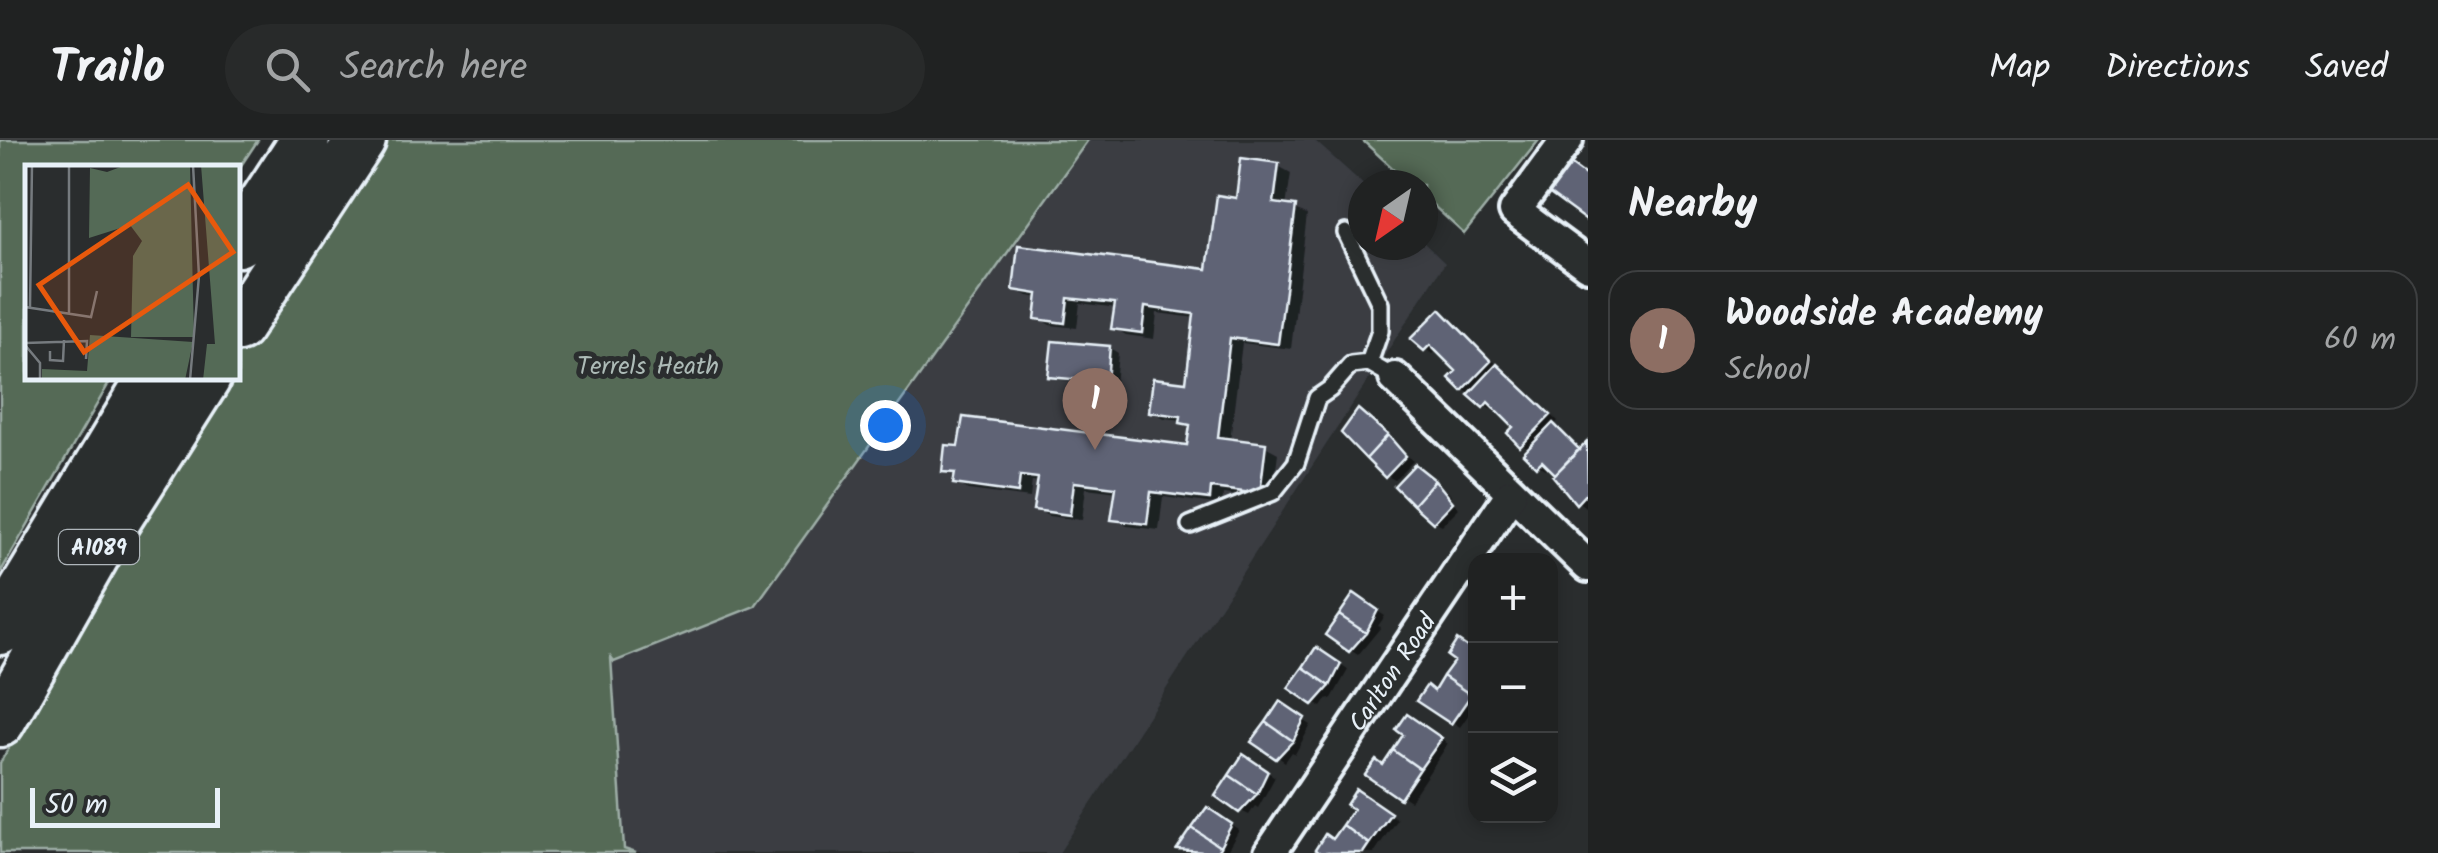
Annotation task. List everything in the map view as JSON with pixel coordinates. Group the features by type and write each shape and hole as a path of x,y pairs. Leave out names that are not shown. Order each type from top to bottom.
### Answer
{"highway":[{"path":"240,239 305,140"},
{"path":"240,324 361,140"},
{"name":"A1089","path":"0,630 151,380"},
{"name":"A1089","path":"0,722 104,539 205,380"}],"street":[{"path":"1566,140 1515,211 1588,264"},
{"path":"1382,371 1588,566"},
{"name":"Carlton Road","path":"1270,853 1511,494"}],"lane":[{"path":"1190,525 1273,492 1296,463 1316,398 1352,365 1382,371 1380,304 1346,233"}],"shaded area":[{"path":"1088,140 1314,140 1348,171 1348,260 1438,260 1438,256 1445,263 1059,853 80,853 592,584 613,663 755,606"}],"green space":[{"path":"0,140 258,140 240,167 25,165 25,380 111,380 0,573"},
{"name":"Terrels Heath","path":"379,140 1088,140 755,606 614,662 611,658 624,849 636,853 0,853 0,763 221,380 240,380 240,350 331,206"},
{"path":"1362,140 1539,140 1464,234 1438,210 1438,170 1395,170"}],"building":[{"path":"1241,158 1279,163 1274,203 1296,206 1278,344 1230,338 1218,437 1266,443 1260,494 1211,488 1210,499 1151,492 1147,524 1111,520 1116,487 1074,482 1070,515 1033,510 1038,478 1020,476 1018,493 953,484 955,473 942,472 945,445 958,446 963,417 1187,445 1190,425 1180,423 1181,416 1149,412 1153,378 1186,382 1194,314 1145,307 1142,333 1111,329 1115,303 1068,298 1065,323 1035,319 1038,294 1013,290 1018,245 1207,269 1217,195 1236,198"},
{"path":"1569,163 1588,177 1588,222 1547,192"},
{"path":"1440,309 1491,361 1462,391 1449,378 1456,371 1430,345 1424,351 1410,339"},
{"path":"1052,341 1110,346 1107,382 1048,377"},
{"path":"1497,364 1551,415 1520,447 1507,433 1513,427 1488,402 1483,408 1468,395"},
{"path":"1358,409 1388,435 1366,459 1341,433"},
{"path":"1553,423 1579,449 1555,474 1542,461 1536,467 1523,454"},
{"path":"1388,435 1406,456 1385,478 1366,459"},
{"path":"1587,442 1588,491 1576,504 1553,476"},
{"path":"1415,464 1435,480 1413,505 1394,486"},
{"path":"1435,480 1453,502 1433,523 1413,505"},
{"path":"1354,593 1378,610 1366,633 1339,615"},
{"path":"1339,615 1366,633 1349,652 1325,635"},
{"path":"1457,640 1468,648 1468,693 1443,676 1454,661 1447,656"},
{"path":"1316,647 1341,664 1330,686 1303,667"},
{"path":"1303,667 1330,686 1313,705 1288,688"},
{"path":"1443,676 1468,693 1468,699 1451,724 1416,701 1427,685 1434,691"},
{"path":"1280,701 1305,718 1293,741 1266,722"},
{"path":"1407,714 1442,738 1420,769 1393,750 1403,735 1396,730"},
{"path":"1266,722 1293,741 1276,759 1251,742"},
{"path":"1393,750 1420,769 1400,799 1365,775 1376,760 1383,765"},
{"path":"1243,754 1268,771 1257,794 1229,775"},
{"path":"1229,775 1257,794 1239,813 1215,796"},
{"path":"1356,789 1391,813 1369,844 1342,825 1353,809 1346,805"},
{"path":"1207,807 1232,824 1220,847 1192,828"},
{"path":"1342,825 1369,844 1363,853 1315,850 1325,834 1332,839"},
{"path":"1192,828 1220,847 1216,853 1177,850"}],"place":[{"name":"Woodside Academy","path":"1095,450"}]}
